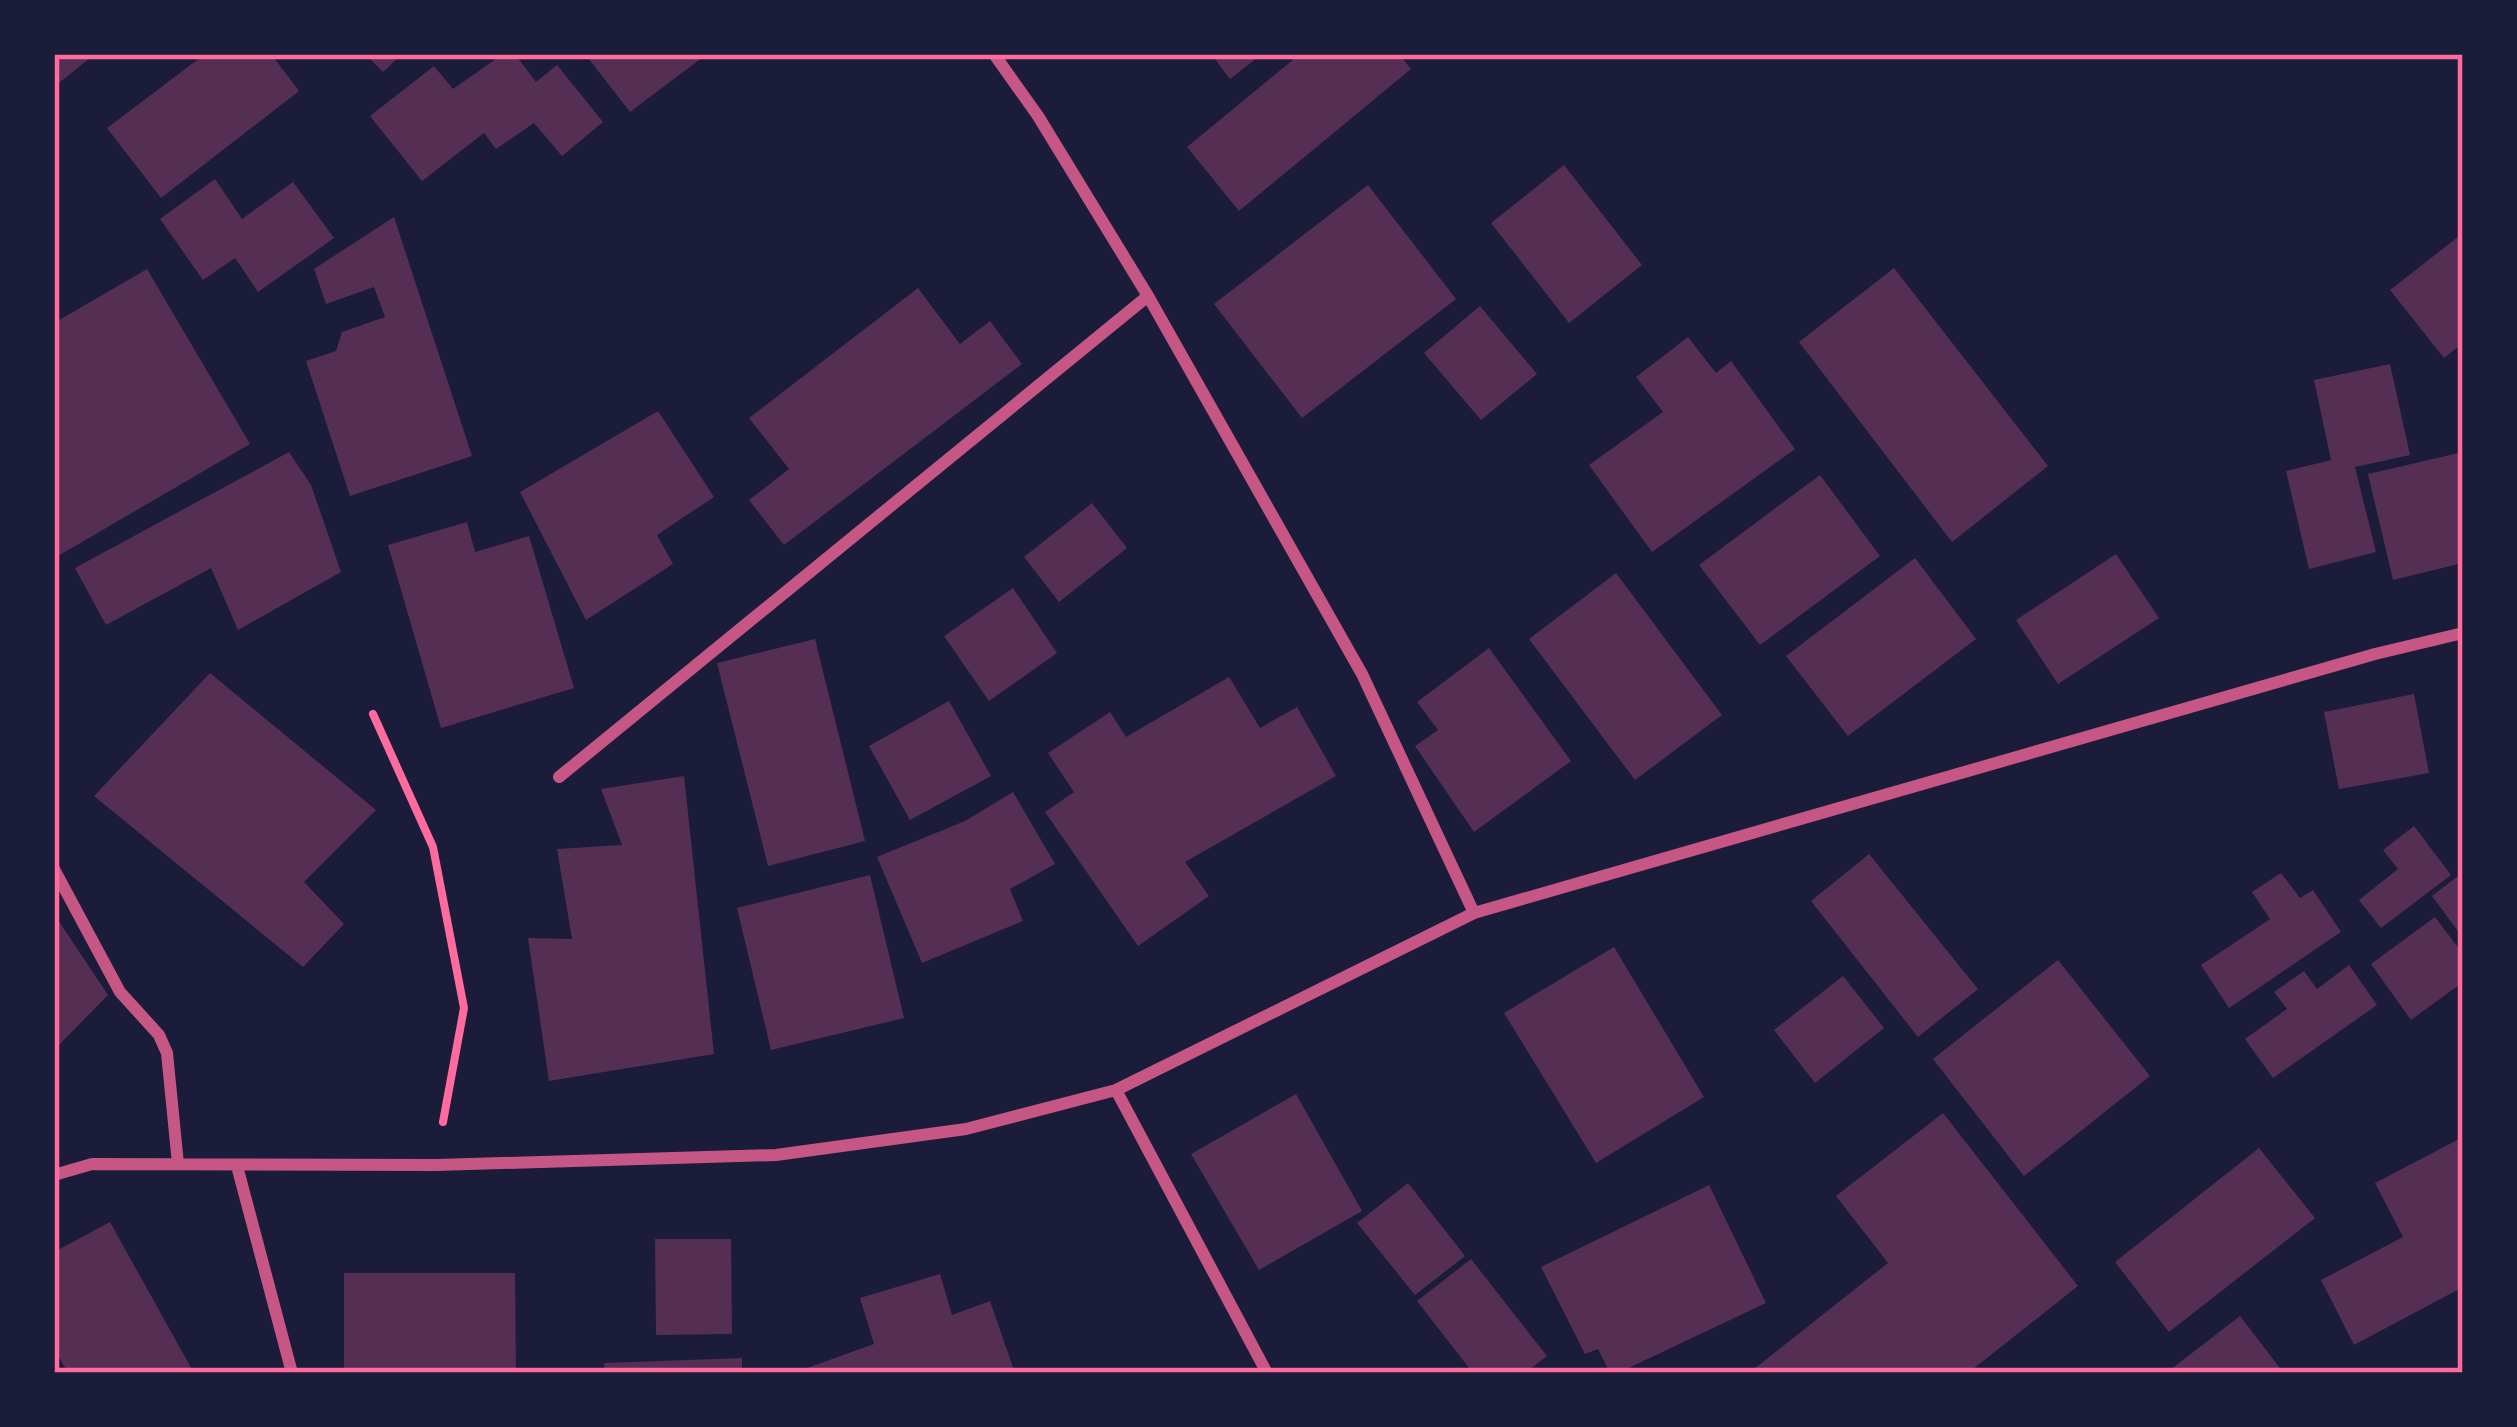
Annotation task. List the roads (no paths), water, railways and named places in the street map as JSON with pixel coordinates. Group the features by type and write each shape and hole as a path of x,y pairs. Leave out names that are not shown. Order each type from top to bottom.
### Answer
{"street":[{"path":"994,54 1038,116 1148,296 1362,674 1474,914"},
{"path":"559,777 1148,296"},
{"path":"54,1175 92,1164 436,1165 776,1155 966,1129 1117,1090 1474,914 2330,667 2463,633"},
{"path":"54,869 120,992 159,1035 167,1053 178,1164"},
{"path":"1117,1090 1268,1373"},
{"path":"237,1166 292,1373"}]}
